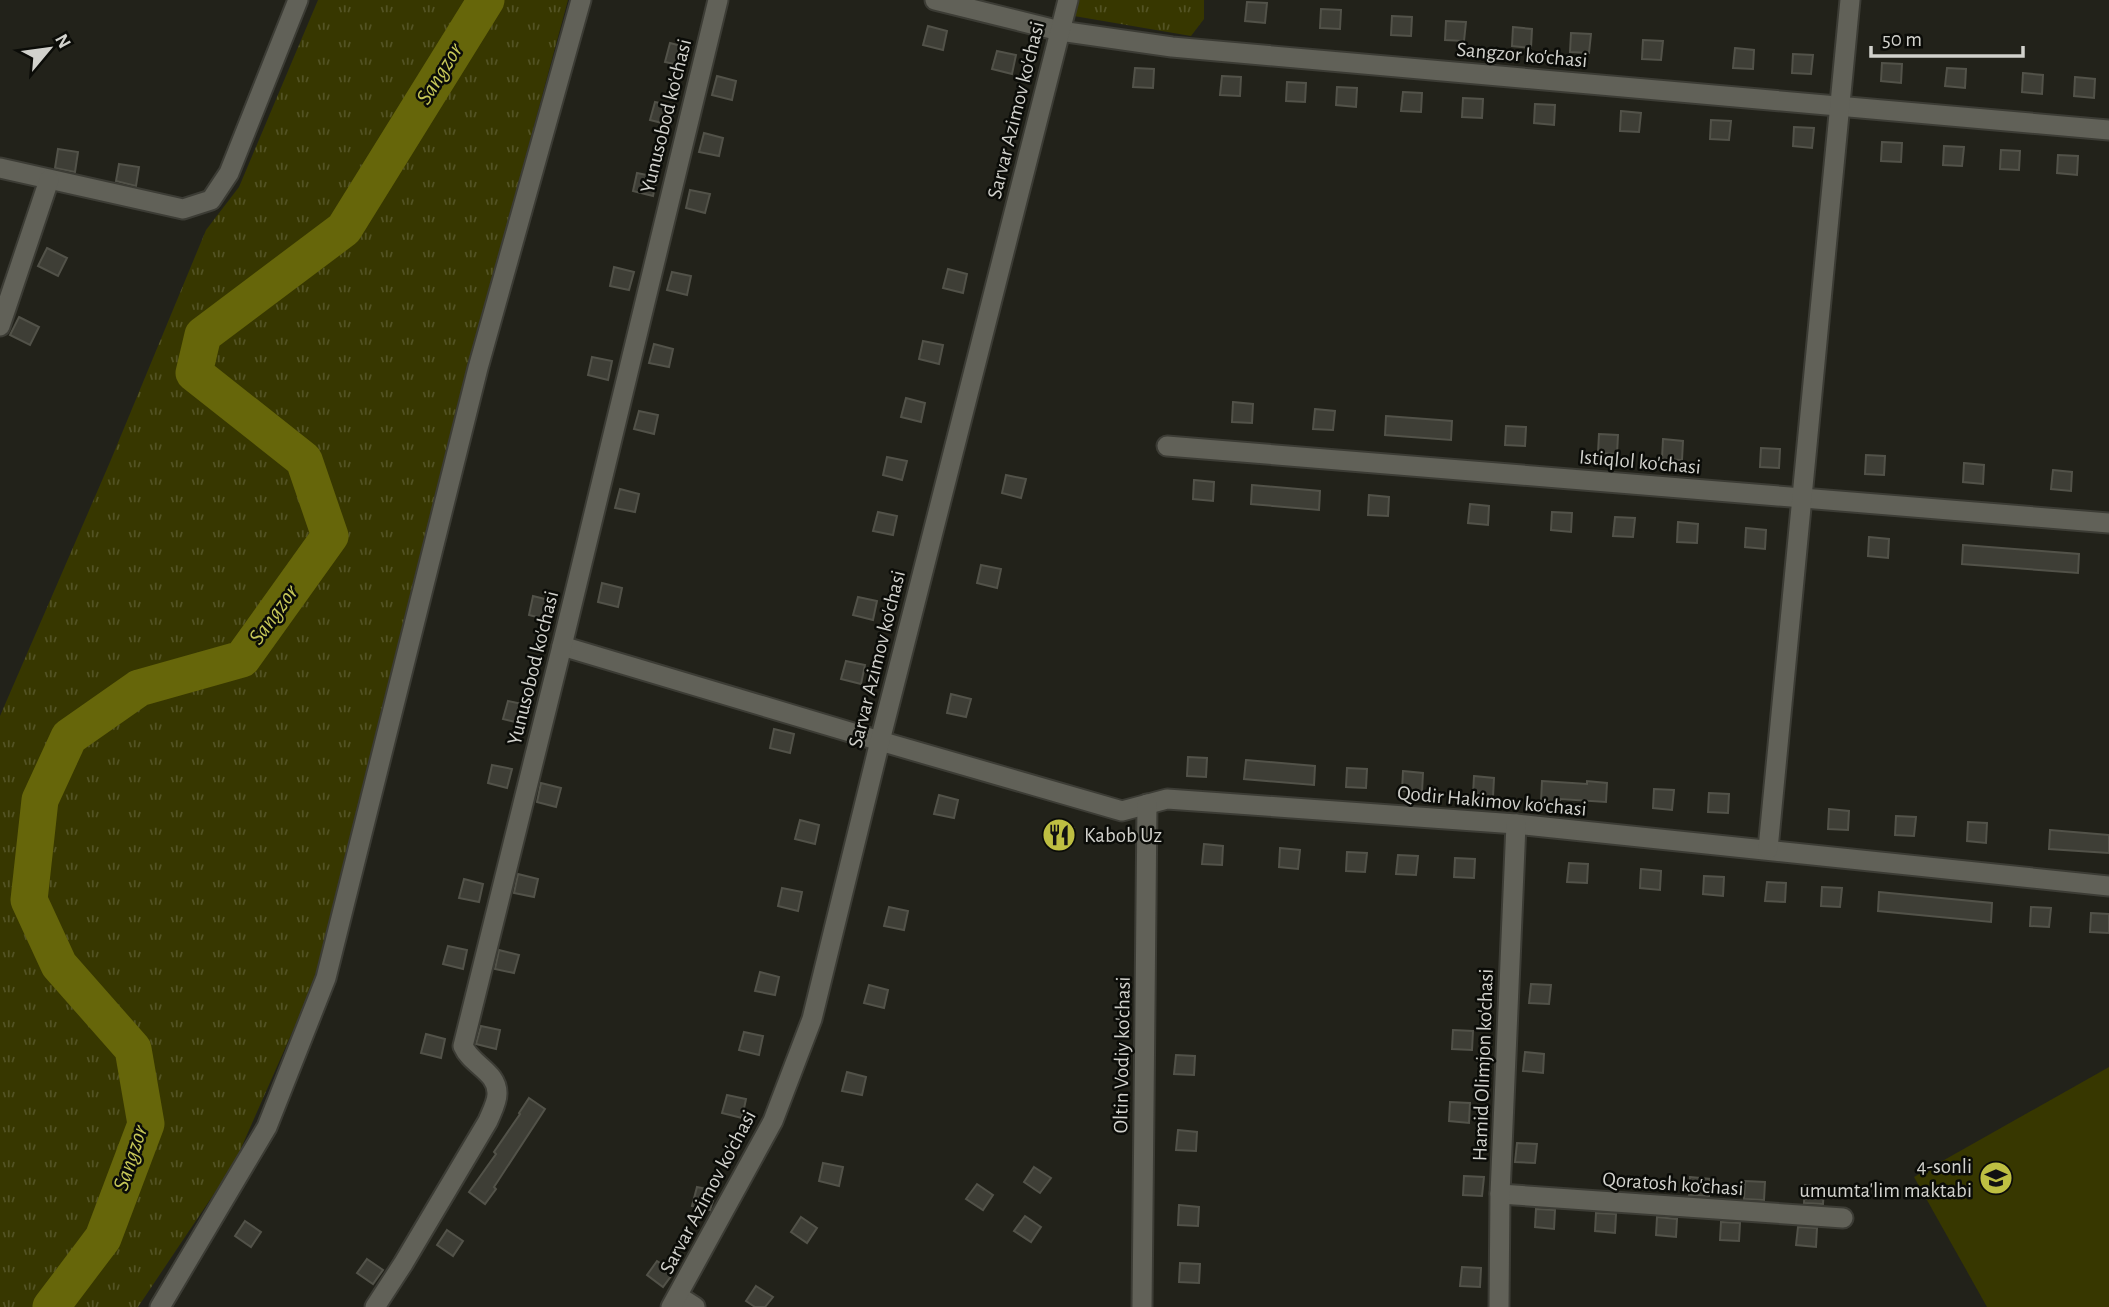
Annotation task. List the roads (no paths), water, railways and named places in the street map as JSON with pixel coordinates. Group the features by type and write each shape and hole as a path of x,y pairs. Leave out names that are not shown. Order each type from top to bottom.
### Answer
{"street":[{"path":"0,169 183,209 211,200 229,173 298,0"},
{"path":"160,1307 267,1127 326,978 478,368 581,0"},
{"name":"Yunusobod ko'chasi","path":"375,1307 488,1121 497,1096 495,1080 466,1055 463,1046 718,0"},
{"name":"Sangzor ko'chasi","path":"935,0 1060,31 1172,47 2109,130"},
{"name":"Sarvar Azimov ko'chasi","path":"681,1303 773,1121 811,1019 1068,0"},
{"path":"1768,849 1850,0"},
{"path":"0,326 49,180"},
{"name":"Istiqlol ko'chasi","path":"1167,446 2109,523"},
{"name":"Qodir Hakimov ko'chasi","path":"562,646 1122,811 1167,799 1516,824 2109,886"},
{"name":"Oltin Vodiy ko'chasi","path":"1142,1307 1147,804"},
{"name":"Hamid Olimjon ko'chasi","path":"1499,1307 1500,1194 1516,824"},
{"name":"Qoratosh ko'chasi","path":"1500,1194 1843,1218"}],"waterway":[{"name":"Sangzor","path":"51,1307 103,1238 146,1124 133,1049 59,965 29,900 40,800 69,737 139,688 242,659 330,536 304,460 194,373 203,335 344,229 486,0"}],"place":[{"name":"Kabob Uz","path":"1059,835"},
{"name":"4-sonli umumta'lim maktabi","path":"1996,1178"}]}
